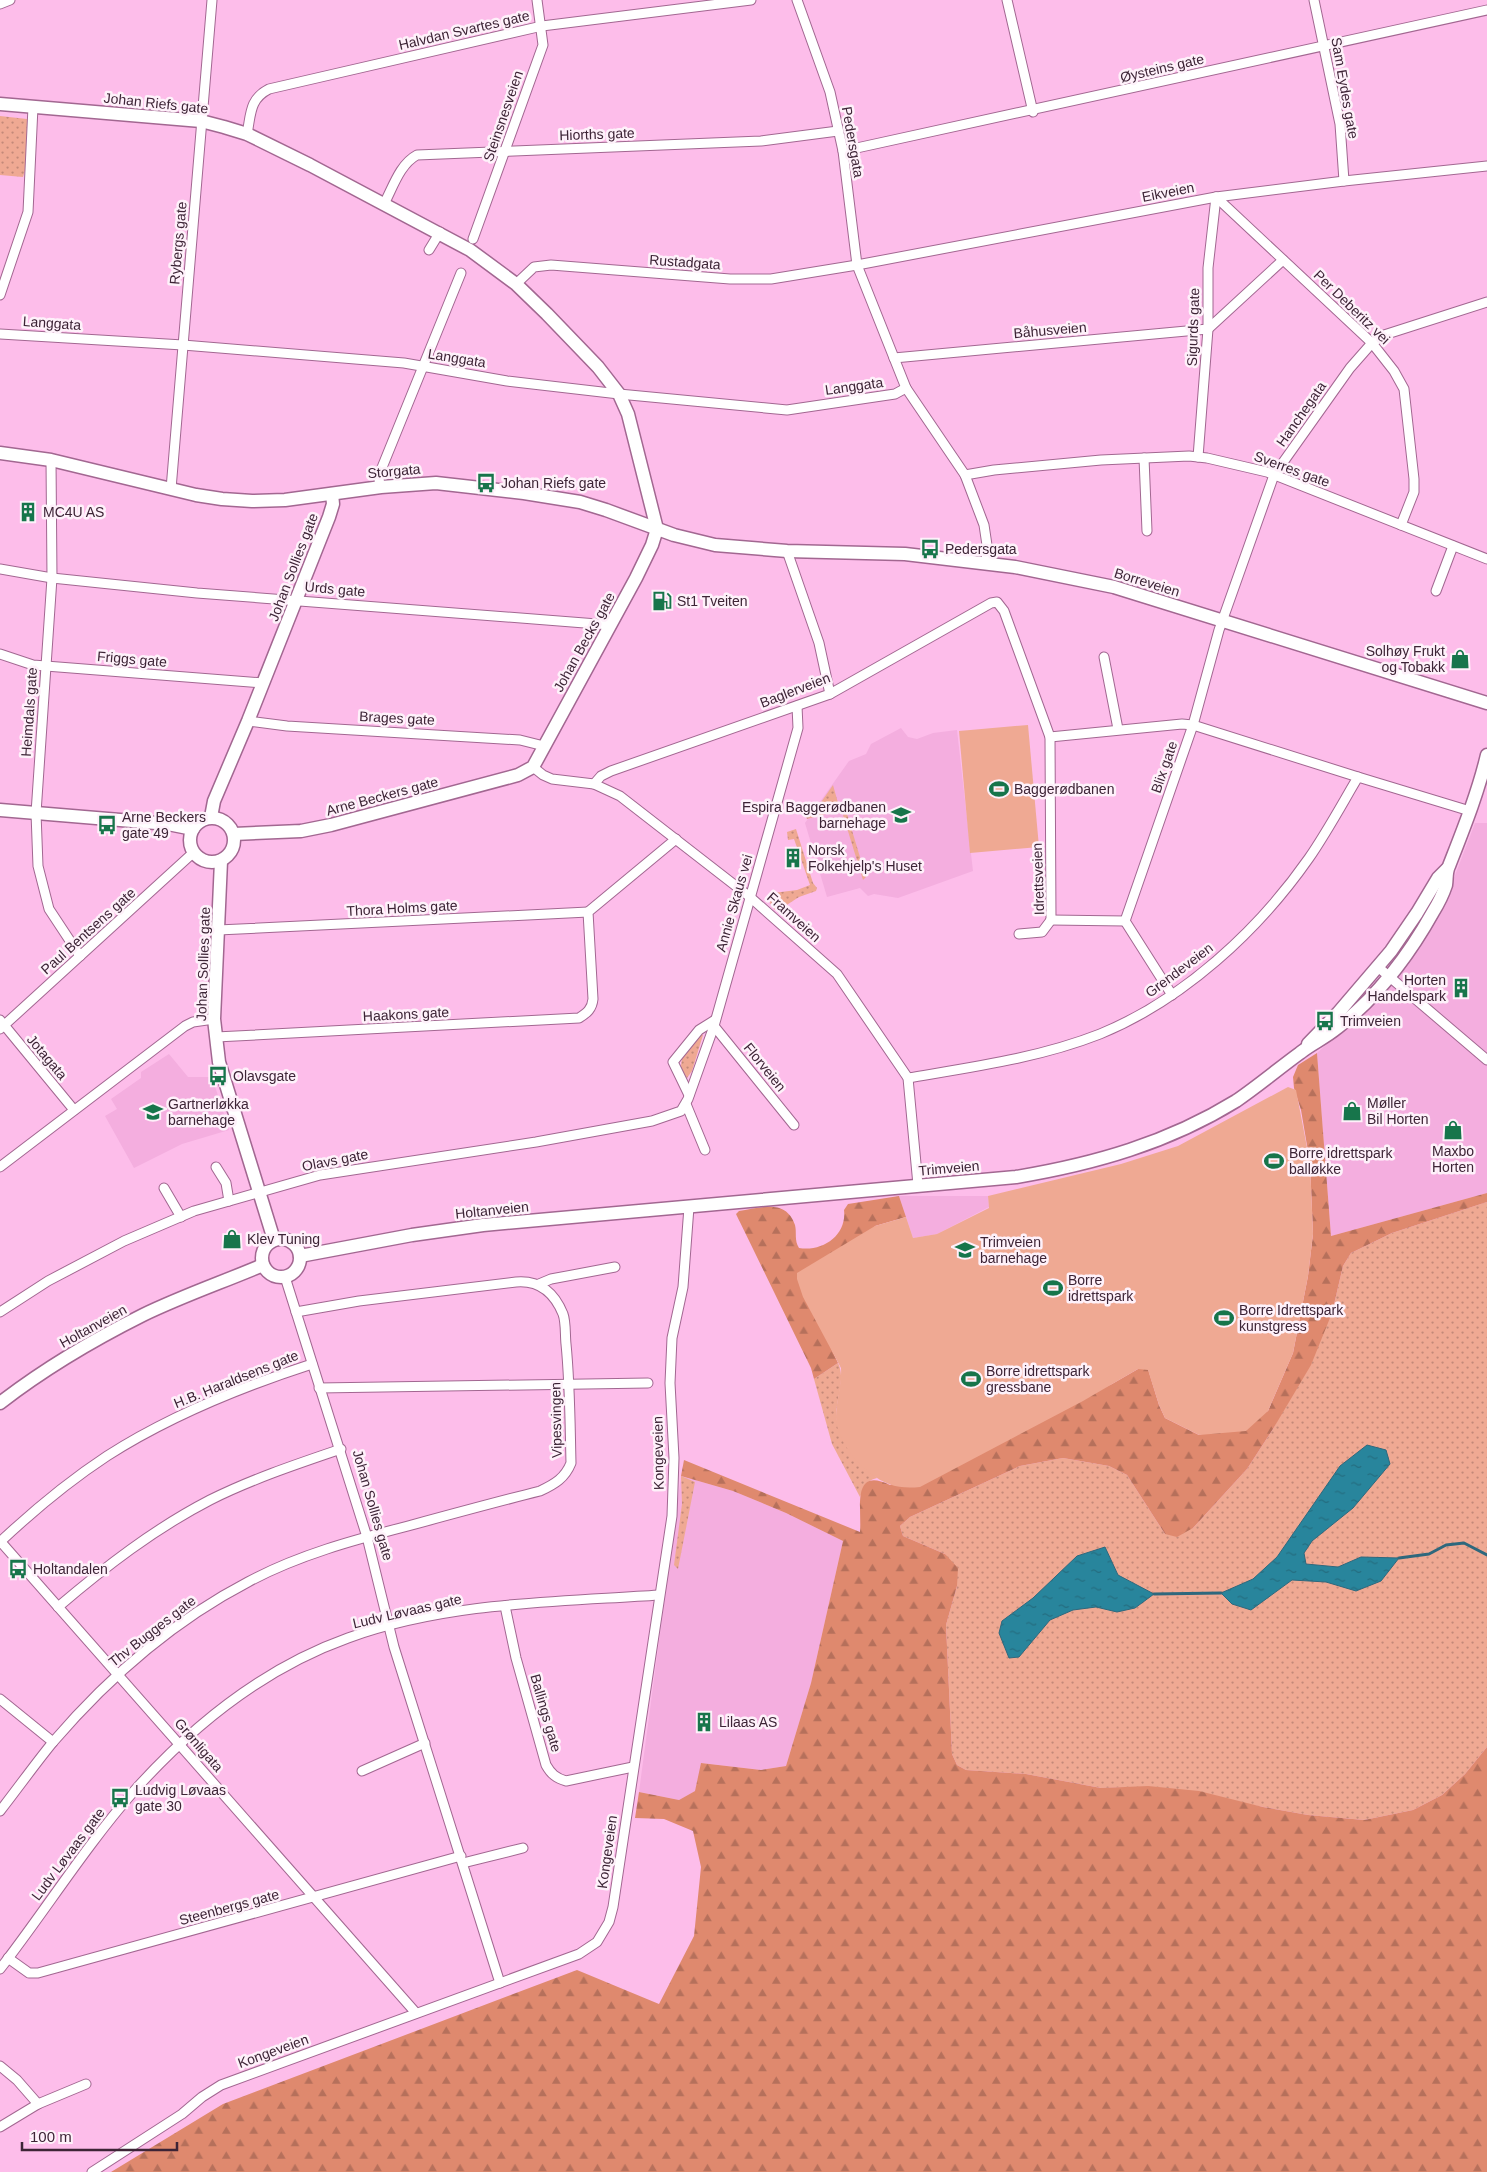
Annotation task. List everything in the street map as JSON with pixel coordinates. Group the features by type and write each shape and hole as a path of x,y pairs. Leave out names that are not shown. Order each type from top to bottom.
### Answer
{"main road":[{"name":"Johan Riefs gate","path":"0,104 201,121 247,134 440,232 470,250 516,284 598,367 619,394 628,414 657,529"},
{"name":"Storgata","path":"0,453 51,460 171,489 222,499 252,501 285,500 381,487 436,483 524,493 580,502 657,529 715,545 787,551"},
{"name":"Johan Sollies gate","path":"211,817 214,801 329,517 333,504 332,494"},
{"name":"Johan Becks gate","path":"533,767 652,545 657,529"},
{"name":"Borreveien","path":"787,551 879,552 986,563 1114,587 1487,703"},
{"name":"Trimveien","path":"689,1207 1016,1177 1058,1170 1138,1148 1219,1111 1258,1085 1302,1051 1319,1042 1338,1028 1370,998 1389,976 1434,910 1446,882 1447,869 1470,811 1487,755"},
{"name":"Arne Beckers gate","path":"234,834 301,831 331,825 518,775 533,767"},
{"path":"0,810 168,824 193,829"},
{"path":"211,817 226,822 234,834 232,850 221,860 209,862 203,860 194,852 190,838 193,829 200,821 211,817"},
{"name":"Johan Sollies gate","path":"221,860 214,1019 219,1062 274,1240"},
{"name":"Trimveien","path":"1302,1051 1378,967 1417,913 1438,878 1447,869"},
{"name":"Holtanveien","path":"300,1256 412,1234 483,1225 689,1207"},
{"path":"284,1239 293,1243 300,1256 295,1272 285,1277 274,1277 263,1265 263,1250 274,1240 284,1239"},
{"name":"Holtanveien","path":"0,1403 25,1384 83,1347 144,1315 263,1265"}],"street":[{"path":"0,4 10,0"},
{"name":"Rybergs gate","path":"171,489 212,0"},
{"name":"Steinsnesveien","path":"473,239 506,152 543,44 537,0"},
{"name":"Halvdan Svartes gate","path":"247,134 254,101 259,94 269,89 542,26 751,0"},
{"name":"Pedersgata","path":"797,0 830,92 843,151 857,265 906,388 965,475 984,525 987,545 986,563"},
{"path":"1007,0 1032,112"},
{"name":"Sam Eydes gate","path":"1314,0 1340,124 1344,181"},
{"name":"Øysteins gate","path":"843,151 1032,112 1323,45 1487,10"},
{"path":"0,295 28,212 33,107"},
{"name":"Hiorths gate","path":"384,204 405,165 417,155 762,141 838,131"},
{"name":"Eikveien","path":"857,265 1216,198 1344,181 1487,166"},
{"name":"Per Deberitz vei","path":"1216,198 1372,343 1394,371 1404,389 1414,479 1414,492 1401,525"},
{"name":"Sigurds gate","path":"1198,457 1208,329 1208,268 1216,198"},
{"path":"429,250 440,232"},
{"path":"1208,329 1283,260"},
{"name":"Rustadgata","path":"516,284 527,272 538,266 730,279 771,279 857,265"},
{"path":"381,487 379,480 381,470 461,273"},
{"name":"Hanchegata","path":"1222,621 1274,475 1350,368 1372,343 1384,336 1487,302"},
{"name":"Båhusveien","path":"894,358 1208,329"},
{"name":"Langgata","path":"0,334 183,345 404,363 507,381 787,410 895,394 906,388"},
{"name":"Sverres gate","path":"965,475 1024,467 1144,458 1198,457 1256,469 1274,475 1487,560"},
{"path":"1144,458 1147,531"},
{"name":"Heimdals gate","path":"51,460 52,578 36,813 38,866 42,889 49,909 80,956"},
{"path":"1436,591 1453,546"},
{"path":"787,551 819,643 830,694"},
{"name":"Urds gate","path":"0,569 52,578 610,625"},
{"name":"Baglerveien","path":"594,784 601,776 610,772 830,694 991,603 997,602"},
{"name":"Idrettsveien","path":"997,602 1004,611 1050,737 1051,920 1125,921"},
{"name":"Blix gate","path":"1125,921 1193,725 1222,621"},
{"name":"Friggs gate","path":"0,654 33,665 263,682"},
{"path":"1104,657 1118,729"},
{"name":"Annie Skaus vei","path":"689,1095 714,1023 798,728 797,706"},
{"name":"Brages gate","path":"248,721 287,726 520,740 544,746"},
{"path":"1050,737 1118,729 1182,724 1193,725 1470,811"},
{"name":"Framveien","path":"533,767 552,779 594,784 620,796 750,897 837,974 908,1078 918,1186"},
{"name":"Grendeveien","path":"908,1078 1006,1061 1072,1043 1099,1034 1141,1015 1172,995 1240,940 1278,899 1309,858 1358,777"},
{"path":"588,912 676,839"},
{"name":"Paul Bentsens gate","path":"1,1025 194,852"},
{"name":"Thora Holms gate","path":"218,930 588,912"},
{"name":"Haakons gate","path":"216,1036 572,1019 584,1015 592,1006 594,999 588,912"},
{"path":"1020,934 1042,932 1051,920"},
{"path":"1125,921 1172,995"},
{"path":"1378,967 1487,1060"},
{"path":"0,1167 185,1026 193,1022 214,1019"},
{"path":"705,1150 686,1104 689,1095 673,1062 699,1030 714,1023"},
{"name":"Florveien","path":"714,1023 794,1125"},
{"name":"Jotagata","path":"1,1025 74,1110"},
{"name":"Olavs gate","path":"0,1312 48,1281 124,1241 181,1217 229,1201 320,1175 519,1145 652,1121 682,1111 686,1104"},
{"path":"216,1167 226,1183 229,1201"},
{"path":"164,1188 181,1217"},
{"name":"Kongeveien","path":"92,2172 182,2114 202,2097 221,2085 579,1954 597,1942 603,1933 613,1907 672,1516 674,1458 670,1382 672,1338 683,1286 689,1207"},
{"path":"296,1312 359,1301 516,1282 528,1281 539,1284 551,1279 616,1267"},
{"name":"Johan Sollies gate","path":"285,1277 368,1536 394,1647 500,1983"},
{"name":"Vipesvingen","path":"368,1536 540,1491 560,1480 567,1472 571,1463 570,1386 563,1314 550,1294 539,1284"},
{"name":"H.B. Haraldsens gate","path":"0,1541 54,1495 99,1462 160,1425 223,1396 312,1364"},
{"path":"320,1388 570,1386 648,1383"},
{"path":"58,1607 103,1569 154,1533 210,1500 265,1476 341,1449"},
{"name":"Thv Bugges gate","path":"0,1811 53,1742 118,1674 188,1617 249,1581 302,1558 368,1536"},
{"name":"Grønligata","path":"0,1541 416,2013"},
{"name":"Ludv Løvaas gate","path":"0,1969 115,1813 178,1743 218,1710 257,1682 306,1656 349,1638 438,1615 505,1606 660,1594"},
{"name":"Ballings gate","path":"505,1606 515,1657 546,1765 551,1773 558,1779 566,1780 633,1768"},
{"path":"0,1699 53,1742"},
{"path":"362,1771 425,1743"},
{"path":"462,1860 523,1848"},
{"name":"Steenbergs gate","path":"8,1958 29,1973 38,1973 462,1860"},
{"path":"0,2066 17,2080 38,2104"},
{"path":"0,2127 38,2104 86,2084"}],"shaded area":[{"path":"0,116 27,119 27,164 23,177 0,175"},
{"name":"Baggerødbanen","path":"1028,725 1039,847 970,853 959,731"},
{"path":"901,728 908,737 917,739 933,733 957,730 973,871 898,898 874,894 868,896 860,888 827,897 805,823 849,761 866,754 871,744"},
{"path":"833,785 840,810 807,819 806,817 817,808"},
{"path":"847,814 866,877 863,880 843,815"},
{"name":"Horten Handelspark","path":"1475,823 1487,823 1487,1193 1331,1236 1317,1053 1347,1026 1449,891"},
{"path":"796,829 813,883 817,888 816,891 799,897 782,908 775,910 770,903 773,893 797,890 810,885 794,839 788,840 787,832"},
{"path":"700,1033 703,1035 692,1071 687,1078 682,1075 681,1062 688,1047"},
{"path":"169,1054 188,1077 212,1077 229,1130 182,1144 134,1168 105,1116 117,1109 111,1099 141,1078 141,1072"},
{"name":"Borre idrettspark","path":"1288,1087 1296,1090 1310,1163 1313,1234 1308,1276 1293,1353 1268,1411 1246,1431 1199,1435 1165,1418 1148,1370 1138,1369 1083,1401 920,1487 897,1486 880,1480 854,1457 841,1438 836,1418 841,1368 803,1297 797,1273 875,1226 906,1217 913,1238 937,1234 989,1208 988,1196 1121,1164 1178,1146"},
{"path":"899,1196 988,1196 989,1207 937,1234 913,1238"},
{"path":"1487,1202 1487,1747 1465,1774 1442,1795 1413,1810 1364,1820 1308,1815 1150,1787 1101,1788 1026,1774 966,1770 957,1765 952,1754 946,1625 957,1586 945,1554 903,1536 900,1526 910,1517 1020,1466 1063,1458 1109,1466 1127,1475 1165,1534 1193,1528 1247,1469 1273,1429 1332,1313 1343,1266 1351,1253 1392,1233"},
{"path":"838,1363 841,1376 836,1417 854,1449 877,1478 867,1483 860,1497 832,1444 814,1379"},
{"path":"681,1476 733,1491 786,1513 843,1541 811,1683 786,1766 761,1770 702,1763 695,1791 679,1800 639,1792"},
{"path":"681,1476 695,1482 678,1569 674,1565 682,1504"}],"green space":[{"path":"1317,1053 1331,1236 1487,1193 1487,1202 1392,1233 1351,1253 1343,1266 1332,1313 1311,1365 1273,1429 1247,1469 1193,1528 1177,1537 1165,1534 1127,1475 1109,1466 1063,1458 1020,1466 910,1517 900,1526 903,1536 945,1554 958,1568 957,1586 946,1625 952,1754 957,1765 966,1770 1026,1774 1101,1788 1148,1786 1199,1791 1263,1807 1308,1815 1364,1820 1413,1810 1442,1795 1465,1774 1487,1747 1487,2172 111,2172 223,2104 577,1970 659,2004 694,1936 701,1867 693,1831 664,1819 635,1818 639,1792 679,1800 695,1791 701,1763 761,1770 786,1766 811,1683 843,1541 786,1513 733,1491 681,1476 684,1460 860,1532 861,1493 864,1485 869,1481 878,1481 890,1485 1112,1384 1138,1369 1148,1369 1165,1418 1199,1435 1268,1411 1293,1353 1308,1276 1313,1234 1310,1163 1293,1077 1298,1065"},
{"path":"899,1196 906,1217 875,1226 825,1335 838,1363 814,1379 811,1368 736,1214 739,1211 764,1207 779,1208 791,1217 795,1225 799,1248 808,1249 832,1240 842,1227 844,1210 848,1204"}],"water":[{"path":"1367,1445 1386,1450 1390,1464 1353,1508 1312,1541 1304,1553 1306,1564 1338,1567 1361,1557 1399,1558 1381,1581 1356,1591 1326,1582 1292,1580 1251,1610 1232,1604 1221,1593 1253,1579 1277,1557 1340,1466"},
{"path":"1105,1547 1118,1575 1154,1594 1135,1608 1117,1612 1096,1607 1073,1610 1050,1620 1019,1657 1009,1658 999,1633 1002,1621 1033,1598 1077,1556"}],"waterway":[{"path":"1399,1558 1429,1554 1446,1545 1464,1543 1487,1555"},
{"path":"1154,1594 1221,1593"}],"place":[{"name":"Johan Riefs gate","path":"486,483"},
{"name":"MC4U AS","path":"28,512"},
{"name":"Pedersgata","path":"930,549"},
{"name":"St1 Tveiten","path":"662,601"},
{"name":"Solhøy Frukt og Tobakk","path":"1460,659"},
{"name":"Baggerødbanen","path":"999,789"},
{"name":"Espira Baggerødbanen barnehage","path":"901,815"},
{"name":"Arne Beckers gate 49","path":"107,825"},
{"name":"Norsk Folkehjelp's Huset","path":"793,858"},
{"name":"Horten Handelspark","path":"1461,988"},
{"name":"Trimveien","path":"1325,1021"},
{"name":"Olavsgate","path":"218,1076"},
{"name":"Møller Bil Horten","path":"1352,1111"},
{"name":"Gartnerløkka barnehage","path":"153,1112"},
{"name":"Maxbo Horten","path":"1453,1130"},
{"name":"Borre idrettspark balløkke","path":"1274,1161"},
{"name":"Klev Tuning","path":"232,1239"},
{"name":"Trimveien barnehage","path":"965,1250"},
{"name":"Borre idrettspark","path":"1053,1288"},
{"name":"Borre Idrettspark kunstgress","path":"1224,1318"},
{"name":"Borre idrettspark gressbane","path":"971,1379"},
{"name":"Holtandalen","path":"18,1569"},
{"name":"Lilaas AS","path":"704,1722"},
{"name":"Ludvig Løvaas gate 30","path":"120,1798"}]}
